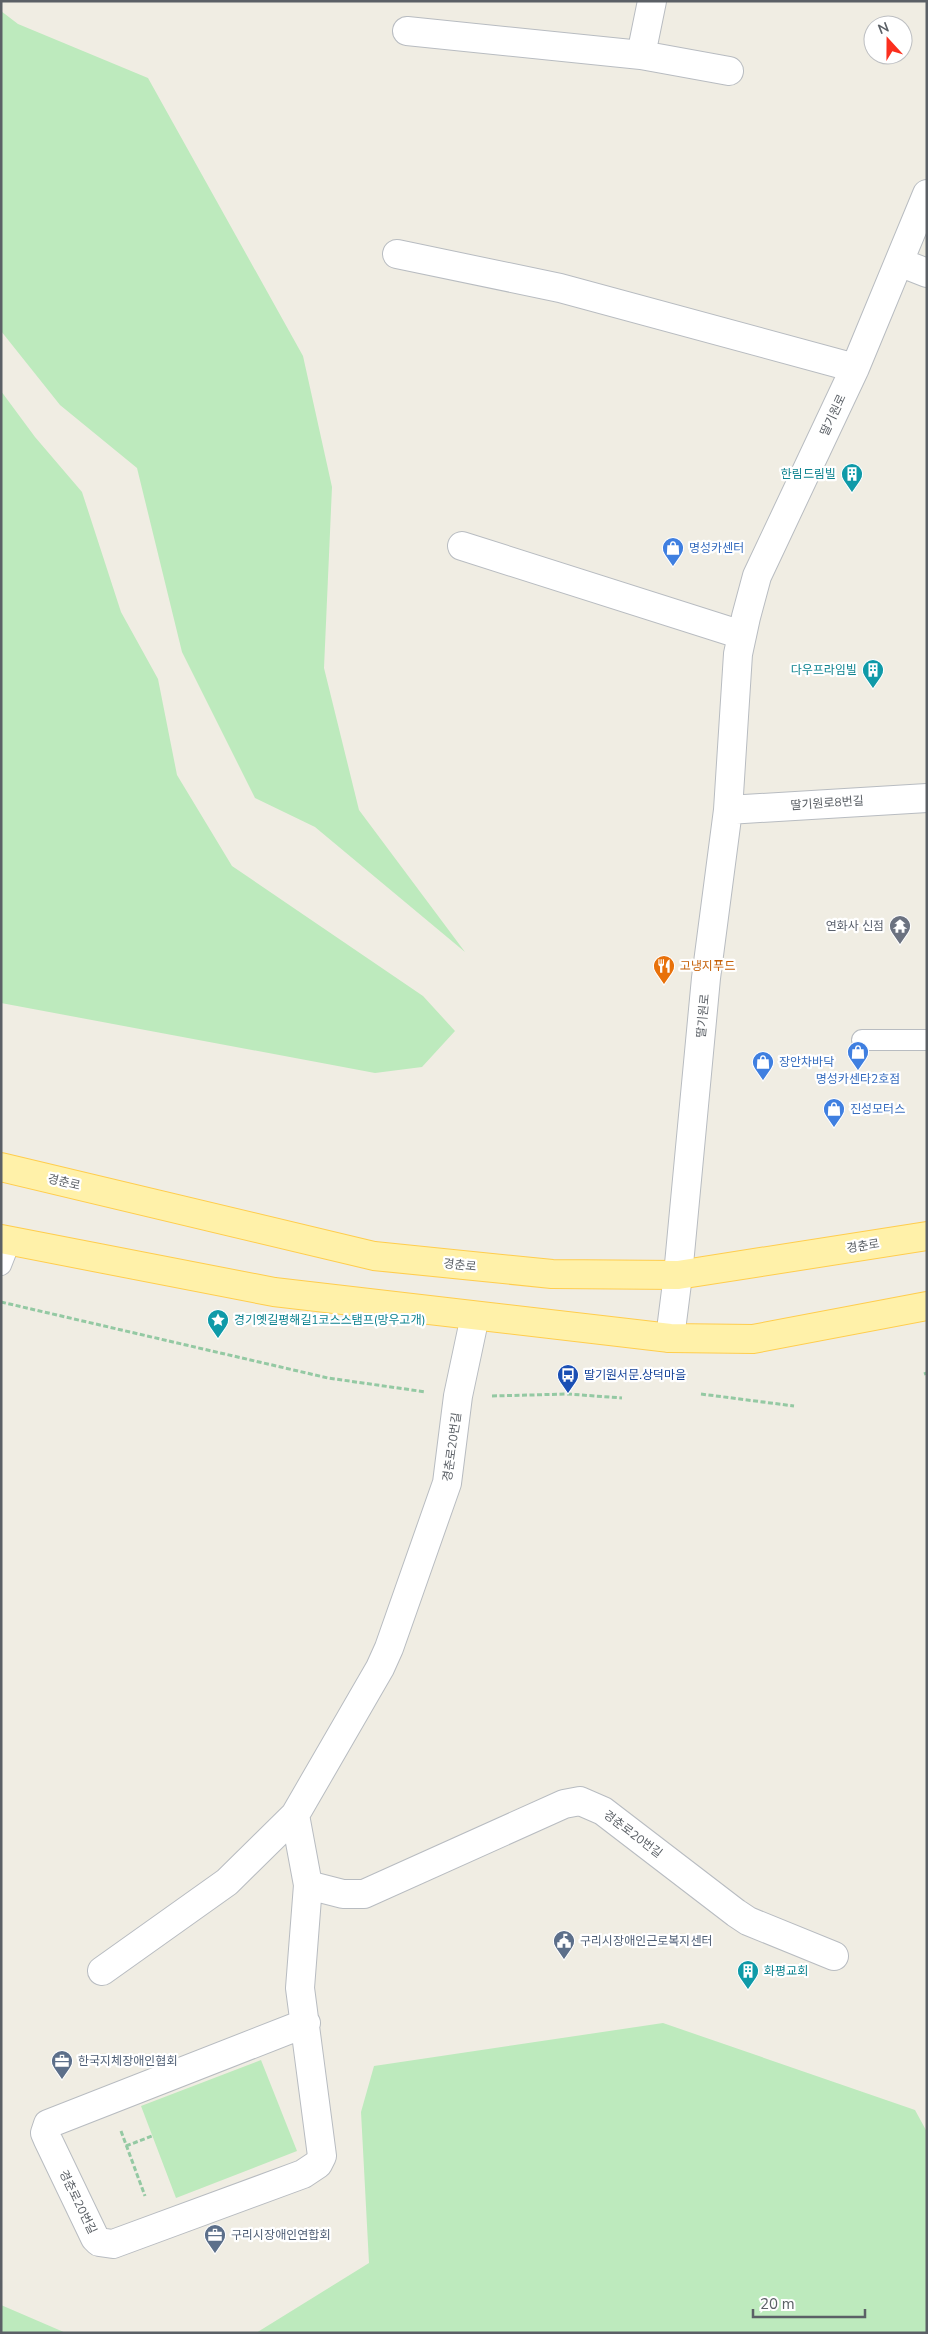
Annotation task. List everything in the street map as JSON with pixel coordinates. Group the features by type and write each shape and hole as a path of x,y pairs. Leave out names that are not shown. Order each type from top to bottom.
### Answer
{"main road":[{"name":"경춘로","path":"1,1167 374,1256 552,1274 678,1275 927,1236"},
{"path":"4,1249 274,1292 670,1338 753,1339 927,1306"}],"street":[{"path":"641,55 652,1"},
{"path":"407,31 641,55 729,71"},
{"name":"딸기원로","path":"670,1338 678,1275 706,978 728,810 738,654 742,636 757,576 855,368 927,194"},
{"path":"397,254 560,288 855,368"},
{"path":"899,262 927,273"},
{"path":"462,546 742,636"},
{"name":"딸기원로8번길","path":"728,810 927,798"},
{"name":"경춘로20번길","path":"102,1971 228,1882 295,1815 380,1668 389,1648 447,1484 458,1396 475,1316"},
{"name":"경춘로20번길","path":"308,1885 342,1894 364,1894 564,1804 580,1802 603,1811 748,1921 834,1956"},
{"name":"경춘로20번길","path":"295,1815 308,1885 300,1988 306,2023 322,2149 318,2164 302,2174 114,2244 99,2242 94,2238 45,2133 48,2124 306,2023"}],"lane":[{"path":"862,1040 927,1040"}],"path":[{"path":"1,1302 328,1378 458,1396 568,1394 622,1398"},
{"path":"701,1394 794,1406"},
{"path":"109,2100 158,2228"},
{"path":"126,2146 152,2136"}],"green space":[{"path":"1,11 18,24 148,78 303,356 332,487 324,668 359,810 465,952 315,827 255,798 182,652 137,468 60,405 1,331"},
{"path":"1,391 35,437 82,492 121,612 158,679 177,775 232,866 423,996 455,1031 422,1067 375,1073 1,1003"},
{"path":"663,2023 915,2110 927,2132 927,2333 256,2333 369,2263 361,2112 374,2066"},
{"path":"261,2060 297,2151 176,2198 141,2106"},
{"path":"1,2305 66,2333 1,2333"}],"place":[{"name":"한림드림빌","path":"852,493"},
{"name":"명성카센터","path":"673,567"},
{"name":"다우프라임빌","path":"873,689"},
{"name":"연화사 신점","path":"900,945"},
{"name":"고냉지푸드","path":"664,985"},
{"name":"명성카센타2호점","path":"858,1071"},
{"name":"장안차바닥","path":"763,1081"},
{"name":"진성모터스","path":"834,1128"},
{"name":"경기옛길평해길1코스스탬프(망우고개)","path":"218,1339"},
{"name":"딸기원서문.상덕마을","path":"568,1394"},
{"name":"구리시장애인근로복지센터","path":"564,1960"},
{"name":"화평교회","path":"748,1990"},
{"name":"한국지체장애인협회","path":"62,2080"},
{"name":"구리시장애인연합회","path":"215,2254"}]}
